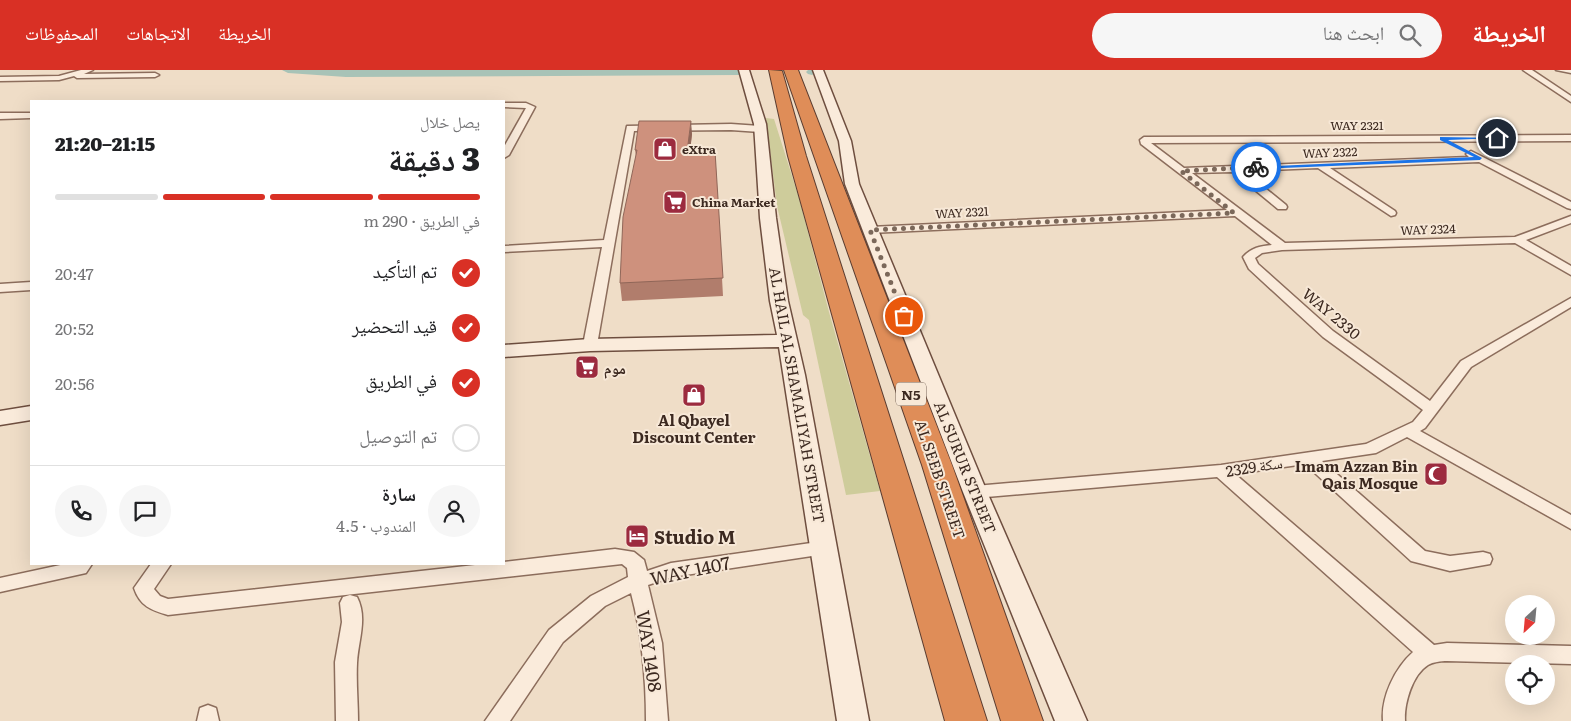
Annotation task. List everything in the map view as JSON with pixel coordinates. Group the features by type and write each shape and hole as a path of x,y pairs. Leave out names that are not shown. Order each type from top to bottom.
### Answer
{"highway":[{"path":"762,70 785,138 796,156"},
{"path":"774,70 796,156 966,721"},
{"name":"AL SEEB STREET","path":"791,70 938,465 1022,721"},
{"path":"804,70 810,94 812,128"}],"street":[{"path":"0,79 53,79 89,70"},
{"name":"AL HAIL AL SHAMALIYAH STREET","path":"744,70 760,125 768,218 780,301 795,375 853,721"},
{"name":"AL SURUR STREET","path":"818,70 845,141 852,184 975,492 1071,721"},
{"path":"1527,70 1571,100"},
{"path":"1560,70 1571,72"},
{"path":"70,76 156,75"},
{"path":"505,153 531,107 526,105 506,105"},
{"path":"0,116 30,116"},
{"path":"590,345 630,128 760,125"},
{"name":"WAY 2322","path":"1441,138 1571,206"},
{"name":"WAY 2321","path":"1181,171 1144,142 1144,140 1571,138"},
{"name":"WAY 2322","path":"1181,171 1480,159"},
{"path":"1319,165 1391,213"},
{"path":"1234,168 1282,207"},
{"path":"1181,171 1282,248"},
{"name":"WAY 2321","path":"870,230 1234,213"},
{"name":"WAY 2324","path":"1282,248 1517,240 1571,219"},
{"path":"1517,240 1571,271"},
{"path":"505,249 609,243"},
{"name":"WAY 2330","path":"1282,248 1259,250 1249,257 1253,266 1328,334 1430,408"},
{"path":"0,288 30,286"},
{"path":"725,343 756,335 764,330 780,301"},
{"name":"سكة 2329","path":"975,492 1221,471 1370,449 1419,424 1466,364 1571,302"},
{"path":"505,351 590,345 788,341"},
{"path":"725,343 779,358 786,363 795,375"},
{"path":"0,418 30,413"},
{"path":"1408,431 1571,523"},
{"path":"1308,458 1418,556 1439,564 1456,565 1483,559"},
{"path":"1221,471 1431,654"},
{"name":"WAY 1407","path":"502,720 556,636 598,601 636,582 671,570 825,548"},
{"name":"WAY 1408","path":"160,565 144,588 145,596 155,604 168,607 615,556 627,557 637,565 636,582 647,618 657,690 657,721"},
{"path":"0,585 79,568 81,565"},
{"path":"347,721 346,662 352,622 350,603"},
{"path":"1394,721 1393,709 1399,692 1412,668 1420,660 1431,654 1447,652 1571,655"}],"shaded area":[{"path":"766,118 774,119 799,198 880,491 846,495 809,320 803,315 777,206"}],"building":[{"name":"China Market","path":"639,121 691,121 687,152 715,151 723,278 620,283 623,217 637,150 635,150"}],"waterway":[{"path":"288,70 346,74 739,72"}],"way so far":[{"path":"904,316 870,230 1234,213 1181,171 1256,167"}],"place":[{"name":"eXtra","path":"665,149"},
{"name":"China Market","path":"675,202"},
{"name":"موم","path":"587,367"},
{"name":"Al Qbayel Discount Center","path":"694,395"},
{"name":"Imam Azzan Bin Qais Mosque","path":"1436,474"},
{"name":"Studio M","path":"637,536"}],"route":[{"path":"1256,167 1480,159 1441,138 1497,138"}]}
